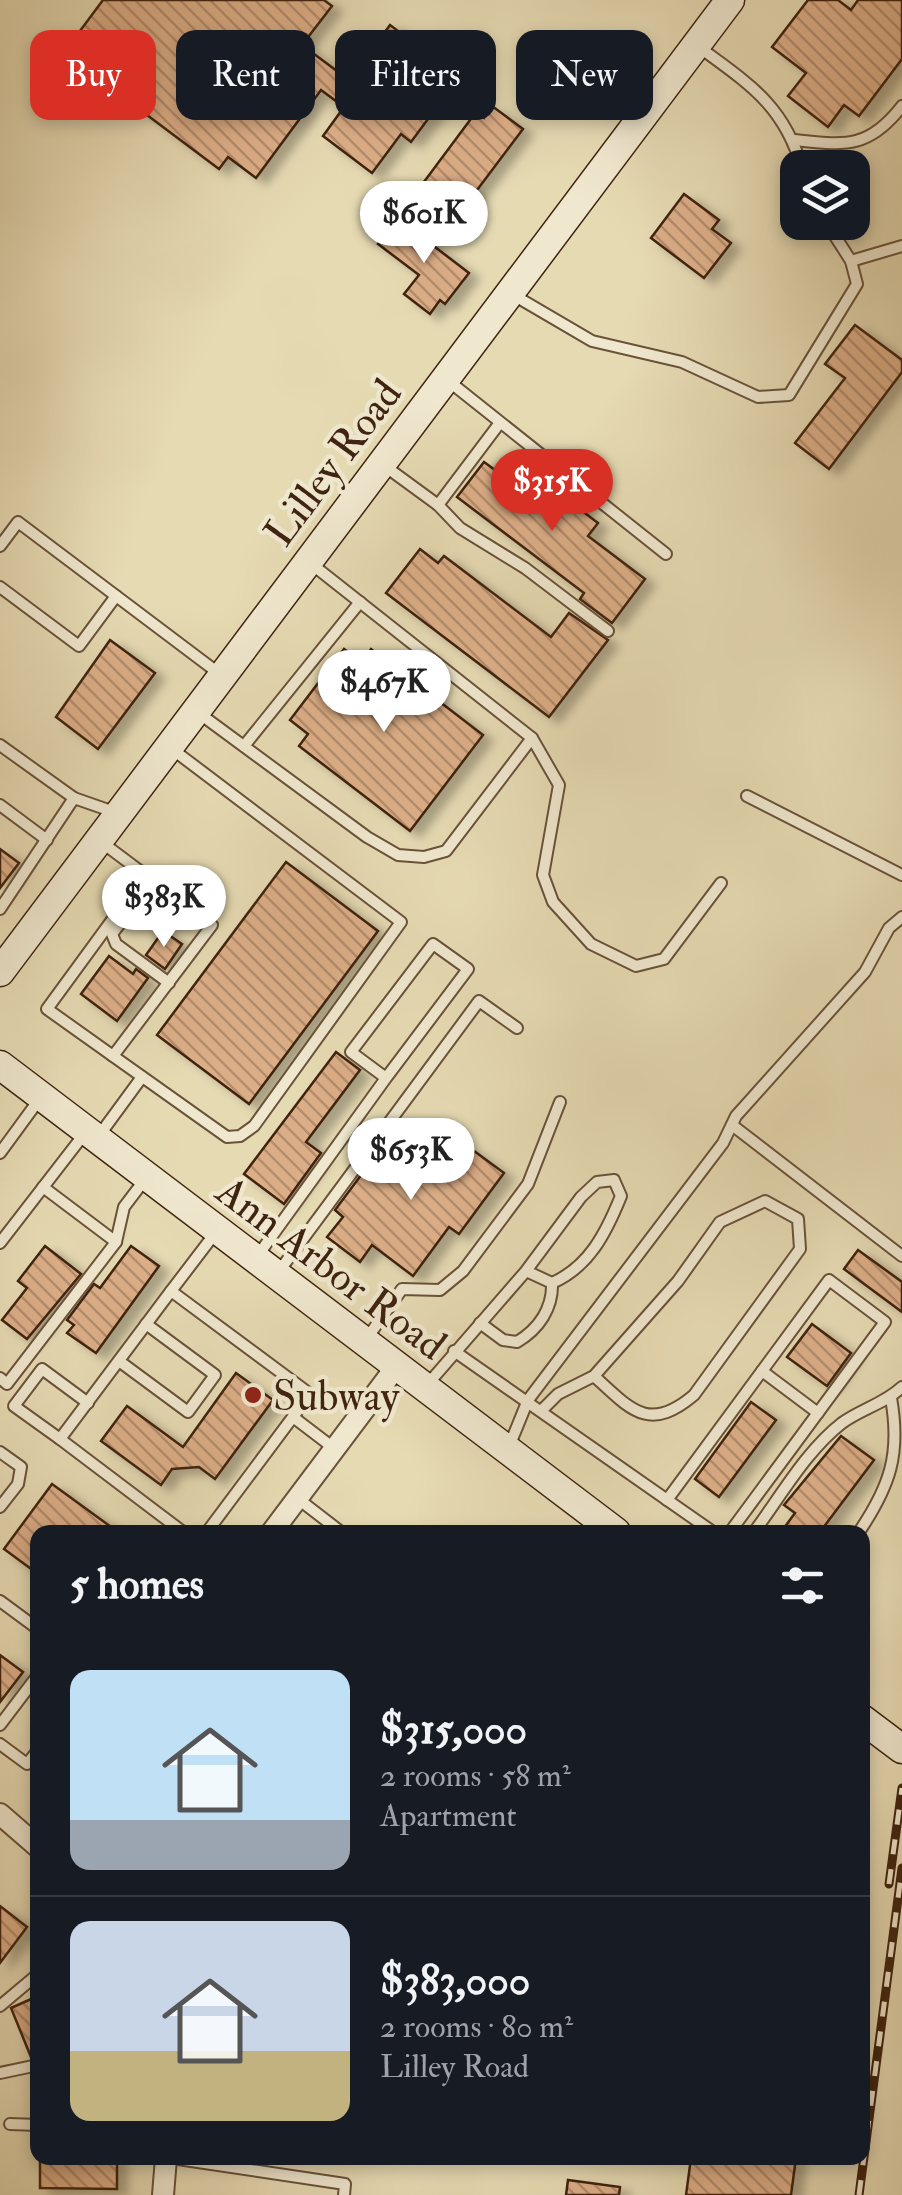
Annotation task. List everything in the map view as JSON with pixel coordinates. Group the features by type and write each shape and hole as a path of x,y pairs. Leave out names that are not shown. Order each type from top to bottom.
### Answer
{"street":[{"name":"Lilley Road","path":"0,972 730,0"},
{"name":"Ann Arbor Road","path":"0,1065 607,1525"},
{"path":"277,1525 396,1366"},
{"path":"870,1725 902,1749"},
{"path":"0,1814 30,1839"},
{"path":"163,2195 167,2165"}],"lane":[{"path":"696,45 770,100 797,150"},
{"path":"794,140 851,145 890,121 902,106"},
{"path":"510,293 592,341 682,362 758,396 788,396 857,284 852,261 838,240"},
{"path":"852,261 902,246"},
{"path":"445,379 666,554"},
{"path":"438,505 498,424"},
{"path":"382,463 438,505 460,528 525,568 608,631"},
{"path":"0,546 18,522 222,676"},
{"path":"308,561 532,738 558,784 543,875 553,902 591,944 636,966 664,959 721,883"},
{"path":"0,587 78,646 116,596"},
{"path":"244,746 360,602"},
{"path":"196,711 367,838 398,855 424,857 446,851 472,822 532,738"},
{"path":"0,745 74,798 119,814"},
{"path":"145,875 46,1009 227,1138 240,1136 261,1116 401,922 169,747"},
{"path":"747,796 902,875"},
{"path":"0,909 74,798"},
{"path":"0,805 47,840"},
{"path":"99,841 212,926 113,1056"},
{"path":"130,896 128,913 112,934 116,944 169,983"},
{"path":"508,1450 528,1400 732,1125 865,972 889,928 902,918"},
{"path":"266,1267 386,1078 468,969 433,944 351,1052 386,1078"},
{"path":"266,1267 479,1001 517,1028"},
{"path":"0,1243 142,1076"},
{"path":"0,1153 4,1139 41,1096"},
{"path":"364,1342 402,1289 440,1290 463,1270 528,1184 560,1102"},
{"path":"732,1125 902,1256"},
{"path":"0,1378 8,1384 116,1242 124,1207 147,1177"},
{"path":"425,1388 526,1271 581,1197 597,1182 614,1180 621,1196 609,1225 578,1272 552,1283 526,1271"},
{"path":"44,1187 116,1242"},
{"path":"542,1410 558,1394 594,1376 678,1281 720,1222 765,1201 798,1219 800,1249 694,1395 671,1414 654,1416 631,1409 594,1376"},
{"path":"60,1440 217,1231"},
{"path":"667,1500 829,1280 885,1322 735,1525"},
{"path":"480,1323 502,1340 517,1342 530,1334 553,1301 552,1283"},
{"path":"172,1290 310,1394 211,1525"},
{"path":"119,1361 188,1412 215,1375 146,1324"},
{"path":"454,1350 703,1525"},
{"path":"88,1403 42,1369 14,1406 174,1525"},
{"path":"762,1371 818,1414"},
{"path":"759,1525 821,1442 846,1420 891,1398 902,1387"},
{"path":"863,1525 885,1494 898,1436 891,1398"},
{"path":"293,1417 334,1449"},
{"path":"0,1452 21,1467 18,1484 0,1507"},
{"path":"298,1498 330,1525"},
{"path":"0,1601 30,1623"},
{"path":"0,1725 30,1686"},
{"path":"0,1744 27,1764 30,1760"},
{"path":"0,2006 30,1981"},
{"path":"0,2074 30,2067"},
{"path":"10,2124 30,2125"},
{"path":"216,2165 345,2184 344,2195"}],"building":[{"path":"103,0 324,0 332,6 314,30 176,30 176,120 299,120 256,178 228,157 219,169 154,120 156,30 81,30"},
{"path":"808,0 838,0 851,10 858,0 902,0 902,59 859,116 844,105 828,127 788,96 806,73 772,47"},
{"path":"315,55 335,70 335,100 321,90 315,98"},
{"path":"496,109 523,129 468,202 462,198 444,222 412,198 470,120 496,120"},
{"path":"335,119 427,120 411,142 401,134 372,173 323,136"},
{"path":"684,194 719,220 712,229 731,243 704,278 651,238"},
{"path":"397,218 469,273 445,304 440,300 430,314 404,294 419,275 378,244"},
{"path":"855,325 902,360 902,372 829,469 795,443 845,378 825,364"},
{"path":"511,457 598,523 588,536 645,579 612,623 580,599 584,593 457,497 484,462 499,473"},
{"path":"420,549 438,563 444,556 551,637 569,613 608,640 549,717 386,593"},
{"path":"110,640 155,673 98,749 56,717"},
{"path":"344,649 362,662 371,649 483,735 410,831 299,746 308,734 290,720"},
{"path":"0,849 19,863 0,888"},
{"path":"286,862 378,931 249,1104 157,1035"},
{"path":"163,931 182,944 165,969 146,955"},
{"path":"109,956 133,974 136,969 148,978 117,1021 81,994"},
{"path":"336,1052 360,1070 306,1142 321,1153 284,1204 244,1174"},
{"path":"394,1131 447,1171 466,1145 504,1173 459,1234 449,1227 413,1276 372,1245 360,1262 327,1237 343,1217 335,1210"},
{"path":"45,1246 81,1274 27,1339 2,1320 27,1288 18,1281"},
{"path":"131,1246 159,1266 96,1353 67,1333 74,1325 67,1320 94,1284 100,1288"},
{"path":"858,1250 902,1282 902,1312 844,1269"},
{"path":"812,1324 851,1353 827,1386 787,1357"},
{"path":"236,1373 273,1400 215,1479 199,1467 172,1469 161,1485 101,1441 127,1406 183,1447"},
{"path":"751,1402 776,1420 719,1497 695,1479"},
{"path":"841,1436 874,1460 825,1525 786,1525 795,1513 784,1505"},
{"path":"52,1484 108,1525 30,1525 30,1568 4,1549"},
{"path":"0,1655 23,1672 0,1702"},
{"path":"0,1906 27,1927 0,1963"},
{"path":"30,2000 30,2055 11,2008"},
{"path":"40,2165 117,2165 117,2189 40,2188"},
{"path":"690,2165 795,2165 791,2195 686,2195"},
{"path":"568,2180 620,2187 619,2195 566,2195"}],"railway":[{"path":"889,1884 902,1788"},
{"path":"870,2111 902,1868"},
{"path":"859,2195 863,2165"}],"place":[{"name":"Subway","path":"253,1395"}]}
